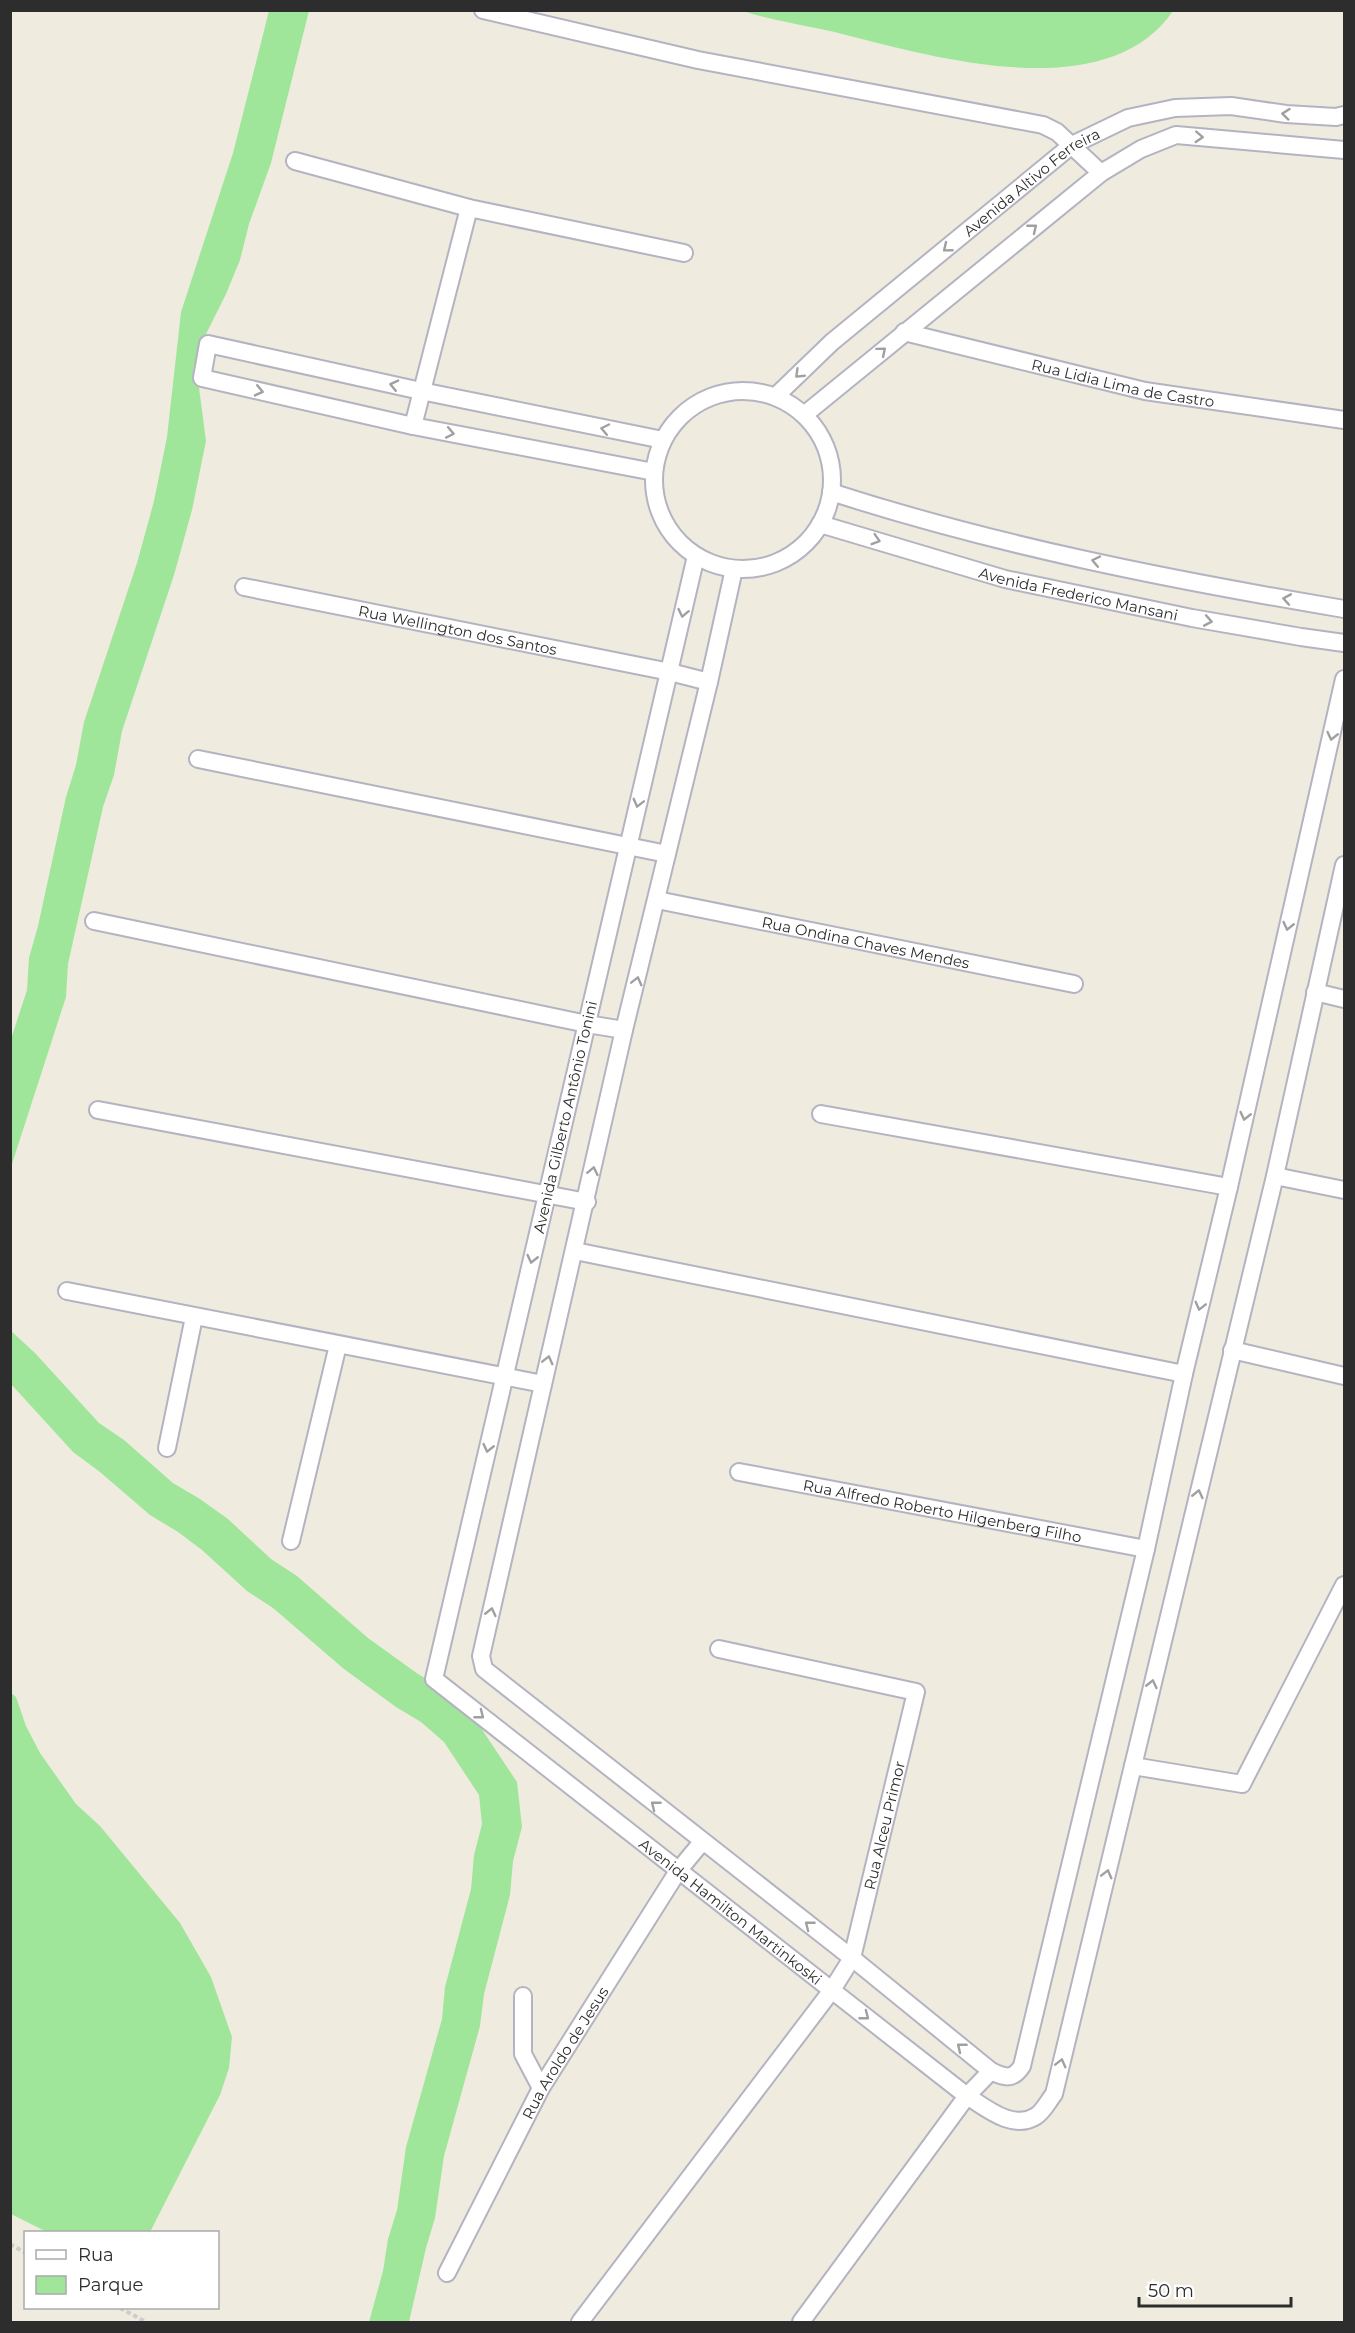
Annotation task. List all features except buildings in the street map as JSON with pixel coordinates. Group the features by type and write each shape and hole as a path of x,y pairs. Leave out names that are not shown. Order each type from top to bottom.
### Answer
{"street":[{"path":"483,10 698,60 1043,125 1057,132 1101,173"},
{"name":"Avenida Altivo Ferreira","path":"776,396 832,342 1072,145 1128,118 1175,108 1231,106 1286,114 1336,117 1344,115"},
{"path":"804,415 1101,173 1141,149 1176,135 1344,150"},
{"path":"295,160 469,208 684,253"},
{"path":"412,426 469,208"},
{"name":"Rua Lidia Lima de Castro","path":"904,332 1145,392 1344,420"},
{"path":"654,472 412,426 202,378 208,344 663,441"},
{"path":"743,390 776,396 791,404 804,415 819,435 829,458 831,492 820,524 811,537 787,557 757,568 734,569 710,563 696,556 672,535 663,520 654,489 654,472 663,441 682,414 711,396 743,390"},
{"path":"831,492 1027,546 1204,585 1344,609"},
{"name":"Avenida Frederico Mansani","path":"820,524 1005,579 1192,618 1344,643"},
{"name":"Avenida Gilberto Antônio Tonini","path":"434,1679 696,556"},
{"path":"734,569 657,900 624,1030 481,1656 484,1669 852,1958 991,2071 1010,2077 1017,2074 1022,2066 1146,1549 1344,679"},
{"name":"Rua Wellington dos Santos","path":"244,587 670,672 709,682"},
{"path":"198,759 667,854"},
{"path":"1344,865 1275,1176 1133,1766 1242,1784 1344,1585"},
{"name":"Rua Ondina Chaves Mendes","path":"657,900 1074,984"},
{"path":"94,921 624,1030"},
{"path":"1315,992 1344,999"},
{"path":"98,1110 586,1202"},
{"path":"821,1114 1229,1187"},
{"path":"1275,1176 1344,1190"},
{"path":"575,1251 1184,1374"},
{"path":"67,1292 543,1384"},
{"path":"167,1448 194,1317"},
{"path":"291,1541 338,1345"},
{"path":"1232,1350 1344,1376"},
{"name":"Rua Alfredo Roberto Hilgenberg Filho","path":"740,1472 1146,1549"},
{"name":"Rua Alceu Primor","path":"580,2322 832,1990 852,1958 916,1692 719,1649"},
{"name":"Avenida Hamilton Martinkoski","path":"434,1679 967,2096 1003,2119 1023,2121 1038,2116 1054,2094 1133,1766"},
{"name":"Rua Aroldo de Jesus","path":"447,2273 541,2088 678,1871 702,1842"},
{"path":"523,1996 523,2054 541,2088"},
{"path":"801,2322 967,2096 991,2071"}],"path":[{"path":"10,2244 24,2252"},
{"path":"123,2309 146,2322"}],"green space":[{"path":"269,11 309,11 271,163 249,224 240,260 202,342 198,380 206,441 192,510 174,575 122,731 114,775 103,807 68,964 66,997 11,1167 11,1039 27,990 29,958 66,797 76,765 84,722 137,563 154,501 167,437 181,312 233,153"},
{"path":"743,11 1173,11 1144,41 1107,58 1065,67 1019,68 972,63 927,54"},
{"path":"10,1330 35,1353 99,1423 124,1440 173,1483 228,1519 271,1559 297,1576 368,1638 418,1674 445,1690 473,1716 517,1782 522,1827 513,1861 510,1895 484,1994 480,2026 444,2156 435,2218 409,2322 369,2322 397,2210 406,2147 442,2019 445,1987 471,1889 474,1855 482,1824 479,1795 444,1742 421,1722 396,1707 344,1669 273,1608 247,1591 202,1550 150,1515 73,1452 11,1384"},
{"path":"10,1692 16,1697 26,1726 40,1753 76,1804 100,1826 180,1923 211,1977 232,2037 229,2068 220,2095 151,2231 45,2231 11,2214"}]}
